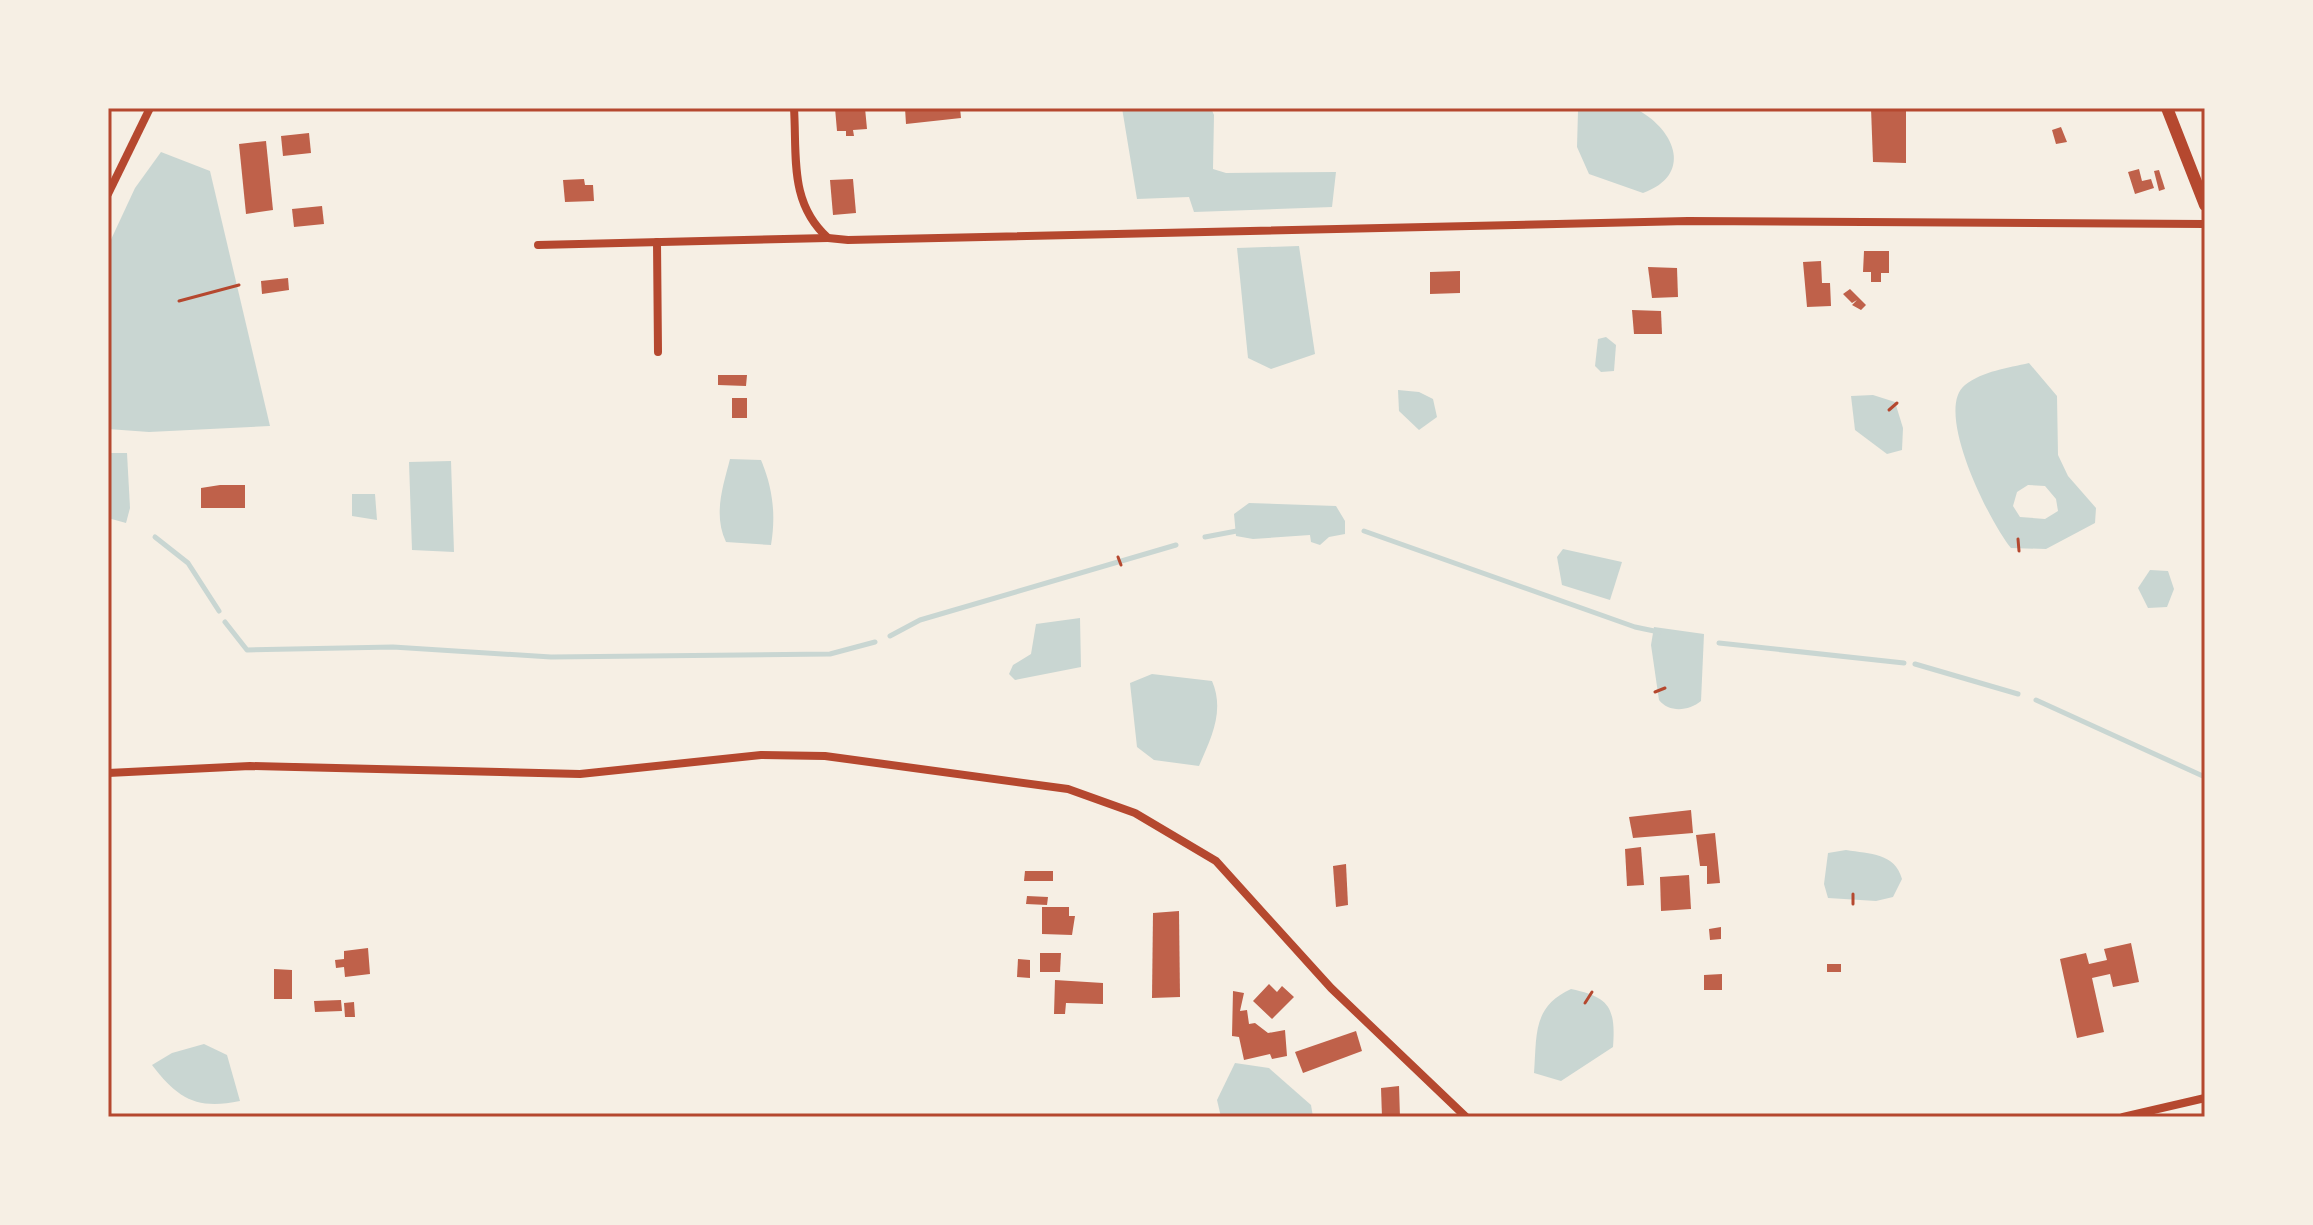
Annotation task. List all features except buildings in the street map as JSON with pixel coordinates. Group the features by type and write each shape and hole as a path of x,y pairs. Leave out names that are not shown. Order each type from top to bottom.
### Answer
{"main road":[{"path":"2167,108 2205,205"}],"street":[{"path":"108,194 150,108"},
{"path":"794,108 799,196 804,212 828,238"},
{"path":"538,245 1485,228 1688,221 2205,224"},
{"path":"657,242 658,352"},
{"path":"108,773 250,766 580,774 761,755 825,756 1068,789 1135,813 1216,861 1331,988 1466,1117"},
{"path":"2123,1117 2205,1098"}],"path":[{"path":"179,301 239,285"},
{"path":"1889,410 1897,403"},
{"path":"2018,539 2019,551"},
{"path":"1118,557 1121,565"},
{"path":"1655,692 1665,688"},
{"path":"1853,894 1853,904"},
{"path":"1585,1003 1592,992"}],"shaded area":[{"path":"1626,107 1638,110 1651,119 1662,129 1674,153 1669,175 1659,185 1643,193 1589,174 1577,147 1578,111 1581,108"},
{"path":"1122,108 1211,108 1214,115 1213,169 1226,173 1336,172 1332,207 1194,212 1189,197 1137,199"},
{"path":"161,152 210,171 270,426 149,432 108,429 108,246 135,188"},
{"path":"1299,246 1315,354 1271,369 1248,358 1237,248"},
{"path":"1606,337 1616,345 1614,371 1601,372 1595,366 1598,339"},
{"path":"2029,363 2057,396 2058,455 2068,476 2096,508 2095,523 2046,549 2011,548 2002,535 1968,466 1956,418 1957,398 1965,385 1988,373","holes":["2028,485 2045,486 2056,499 2058,511 2045,519 2020,517 2013,506 2017,492"]},
{"path":"1398,390 1419,392 1433,399 1437,417 1419,430 1399,411"},
{"path":"1873,395 1895,402 1903,428 1902,450 1887,454 1855,430 1851,396"},
{"path":"108,453 127,453 130,508 126,523 108,518"},
{"path":"730,459 761,460 772,502 771,545 726,542 720,511"},
{"path":"451,461 454,552 412,550 409,462"},
{"path":"352,494 375,494 377,520 352,516"},
{"path":"1249,503 1336,506 1345,521 1345,534 1329,537 1320,545 1311,542 1310,535 1253,539 1236,536 1234,514"},
{"path":"1563,549 1622,562 1610,600 1562,585 1557,557"},
{"path":"2150,570 2168,571 2174,589 2167,607 2148,608 2138,588"},
{"path":"1080,618 1081,667 1015,680 1009,674 1013,665 1031,654 1036,624"},
{"path":"1654,627 1704,634 1701,701 1696,704 1685,709 1674,709 1659,700 1651,645"},
{"path":"1152,674 1212,681 1217,714 1199,766 1154,760 1137,747 1130,683"},
{"path":"1846,850 1880,856 1894,864 1902,879 1893,897 1876,901 1828,898 1824,884 1828,853"},
{"path":"1571,989 1594,996 1607,1006 1613,1022 1613,1047 1561,1081 1534,1073 1537,1034 1549,1004"},
{"path":"204,1044 227,1055 240,1101 212,1104 190,1099 171,1086 152,1065 172,1053"},
{"path":"1235,1063 1269,1068 1311,1105 1313,1117 1221,1117 1217,1100"}],"waterway":[{"path":"1205,537 1242,530"},
{"path":"1364,531 1635,627 1659,632"},
{"path":"155,537 188,563 219,611"},
{"path":"890,636 920,620 1176,545"},
{"path":"225,622 247,650 393,647 551,657 830,654 875,642"},
{"path":"1719,643 1904,663"},
{"path":"1915,664 2018,694"},
{"path":"2036,700 2205,777"}]}
